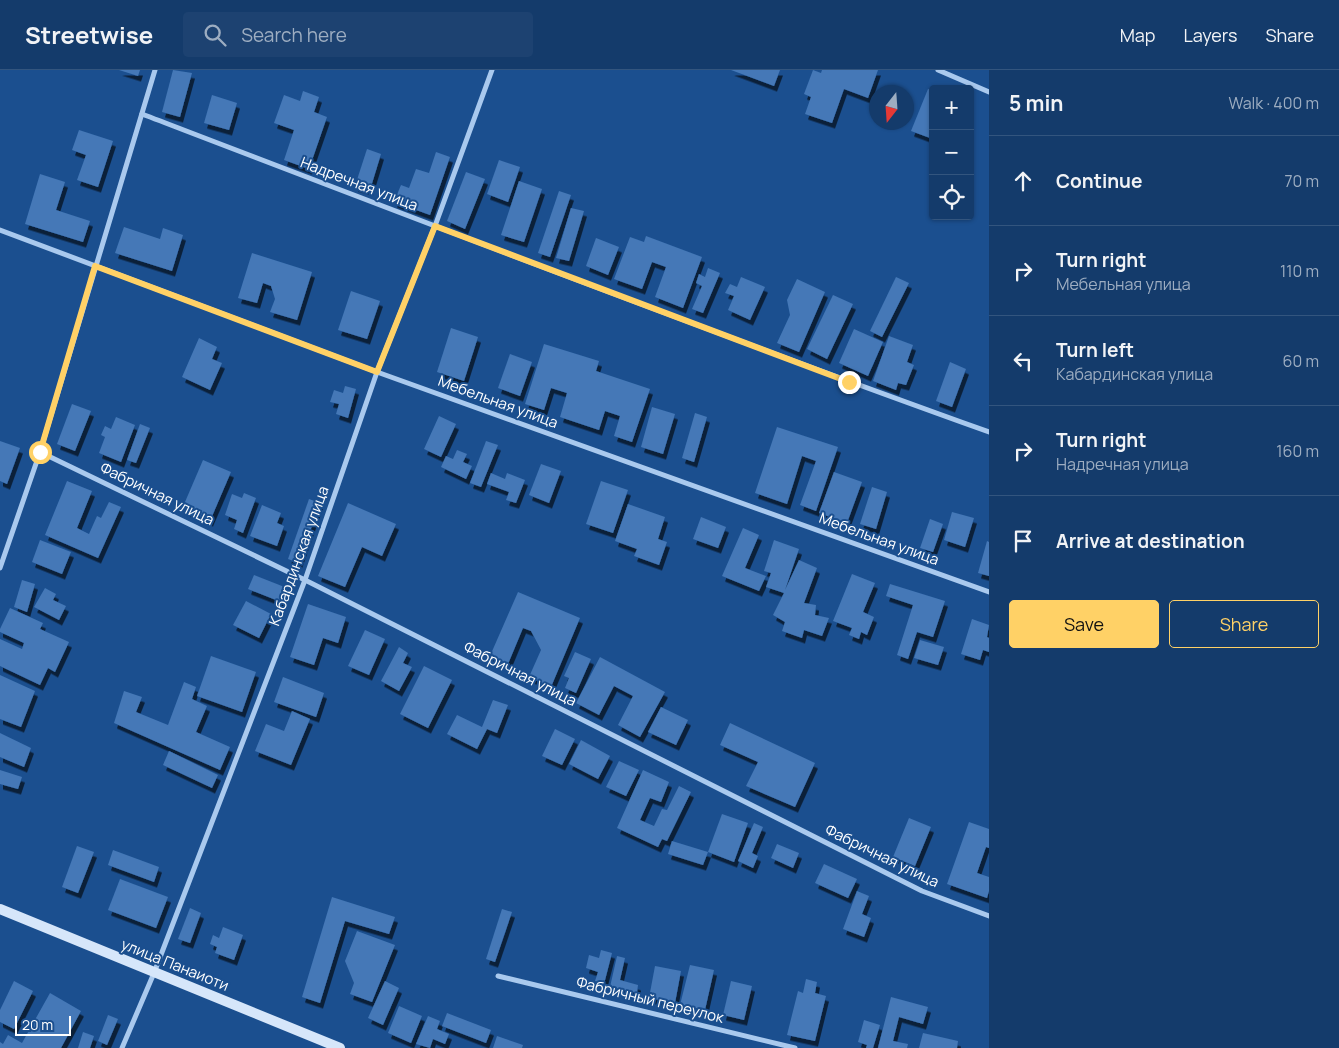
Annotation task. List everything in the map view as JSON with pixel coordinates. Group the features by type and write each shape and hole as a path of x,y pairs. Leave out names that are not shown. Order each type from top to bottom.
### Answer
{"street":[{"path":"0,568 40,452 155,70"},
{"name":"Кабардинская улица","path":"122,1048 154,973 305,580 377,372 435,226 492,70"},
{"path":"938,70 989,92"},
{"name":"Надречная улица","path":"142,114 435,226 989,432"},
{"name":"Мебельная улица","path":"0,230 377,372 989,592"},
{"name":"Фабричная улица","path":"40,452 305,580 922,891 989,916"},
{"name":"улица Панаиоти","path":"0,909 340,1048"},
{"name":"Фабричный переулок","path":"498,976 795,1048"}],"building":[{"path":"119,70 140,70 138,76"},
{"path":"173,70 192,73 180,117 162,112"},
{"path":"731,70 780,70 774,86"},
{"path":"813,70 821,73 822,70 878,70 873,85 869,85 868,98 844,89 832,123 805,114 811,97 804,94"},
{"path":"929,89 929,138 911,131 914,130 914,124"},
{"path":"303,91 319,97 314,112 327,117 309,169 284,160 294,130 274,123 284,95 300,101"},
{"path":"212,95 237,103 229,130 204,123"},
{"path":"79,130 113,141 98,187 77,180 86,155 72,150"},
{"path":"367,149 381,154 370,190 355,186"},
{"path":"436,152 450,157 430,215 394,202 401,185 409,188 416,169 429,173"},
{"path":"499,160 520,167 508,202 487,194"},
{"path":"466,172 485,179 465,229 447,221"},
{"path":"40,174 65,182 56,210 90,221 83,242 25,224"},
{"path":"519,181 542,189 524,242 501,235"},
{"path":"559,191 571,195 550,257 538,253"},
{"path":"571,208 584,211 569,261 556,258"},
{"path":"124,227 160,239 163,228 183,235 172,271 115,253"},
{"path":"646,236 702,257 683,308 655,297 666,267 652,262 642,289 614,279 630,237 644,242"},
{"path":"596,238 619,247 608,275 586,266"},
{"path":"252,253 312,272 297,320 270,312 275,299 271,286 263,283 257,303 238,298"},
{"path":"708,268 720,273 703,313 692,309 702,286 696,283 699,274 705,277"},
{"path":"741,277 765,287 750,320 728,310 734,296 725,293 730,284 737,287"},
{"path":"896,277 909,283 882,337 870,331"},
{"path":"797,279 825,292 799,352 777,343 790,315 787,300"},
{"path":"351,291 380,301 367,339 338,330"},
{"path":"833,295 853,304 827,359 807,349"},
{"path":"451,328 478,337 464,381 437,372"},
{"path":"854,329 883,342 868,376 839,363"},
{"path":"889,336 913,345 907,362 914,365 906,385 898,383 896,390 873,381"},
{"path":"199,338 217,347 212,359 222,363 210,390 182,377"},
{"path":"544,344 599,361 596,371 650,389 632,442 614,436 620,416 605,411 599,430 560,417 567,393 551,388 544,410 525,404"},
{"path":"510,354 532,362 520,396 498,388"},
{"path":"950,362 966,369 952,407 936,401"},
{"path":"345,386 356,389 348,418 336,414 339,404 330,402 334,390 343,393"},
{"path":"72,404 91,411 75,451 57,444"},
{"path":"652,407 675,414 663,454 641,447"},
{"path":"695,413 707,417 694,462 682,458"},
{"path":"439,416 456,424 441,457 424,449"},
{"path":"116,417 135,425 121,462 99,453 105,437 101,435 105,426 111,429"},
{"path":"140,424 150,428 136,463 127,460"},
{"path":"777,427 838,447 816,511 800,505 816,461 802,456 787,504 755,493"},
{"path":"0,441 20,448 7,484 0,481"},
{"path":"486,441 498,445 481,487 470,483"},
{"path":"457,450 467,454 463,462 472,466 466,479 441,467 446,456 453,459"},
{"path":"203,460 231,472 210,521 182,509"},
{"path":"541,464 561,471 549,503 529,495"},
{"path":"834,472 862,482 847,523 819,513"},
{"path":"491,473 505,479 507,473 525,480 516,503 506,500 509,492 487,484"},
{"path":"67,481 92,491 77,528 89,534 97,516 101,518 109,502 121,507 98,558 45,535"},
{"path":"601,481 628,490 613,533 586,524"},
{"path":"872,487 887,492 876,529 860,524"},
{"path":"244,493 256,498 243,533 234,529 237,520 225,515 232,494 242,498"},
{"path":"309,499 320,503 299,563 288,559"},
{"path":"348,503 396,524 382,556 362,547 345,587 318,576"},
{"path":"628,504 665,517 658,539 667,542 659,565 634,556 637,549 615,541"},
{"path":"262,505 281,513 277,523 284,526 277,546 250,536"},
{"path":"952,512 974,518 965,547 944,540"},
{"path":"701,517 726,527 718,548 693,539"},
{"path":"930,519 943,524 933,552 920,548"},
{"path":"743,528 759,535 745,568 766,576 759,591 722,576"},
{"path":"40,540 71,552 62,574 32,562"},
{"path":"774,540 799,549 785,590 799,560 817,568 804,603 816,605 815,615 829,618 822,636 804,630 802,638 782,631 785,622 773,615 784,593 766,587 771,573 764,571"},
{"path":"987,541 989,542 989,576 978,573"},
{"path":"852,574 875,583 863,612 874,617 867,635 861,632 859,639 849,635 852,628 833,621"},
{"path":"254,575 287,588 281,602 248,589"},
{"path":"22,580 35,584 27,612 14,607"},
{"path":"890,584 945,601 933,637 917,632 908,659 897,655 913,605 886,596"},
{"path":"45,588 56,594 53,600 66,606 59,620 34,607"},
{"path":"518,592 580,618 551,687 529,677 541,650 531,631 523,628 508,664 490,656"},
{"path":"246,601 271,614 259,638 233,625"},
{"path":"308,604 346,617 338,643 323,638 314,665 290,657"},
{"path":"10,608 43,623 40,629 69,642 55,672 48,668 40,685 0,666 0,639 22,649 24,643 0,632"},
{"path":"972,619 989,625 987,637 989,638 989,652 983,650 980,660 961,654"},
{"path":"365,630 385,639 369,675 348,666"},
{"path":"920,640 944,647 938,665 914,658"},
{"path":"399,647 408,653 403,663 412,667 399,691 381,681"},
{"path":"575,652 591,659 576,693 565,688 569,678 564,676"},
{"path":"211,656 256,672 242,712 197,696"},
{"path":"600,657 665,692 640,737 618,725 633,696 614,686 599,715 576,703"},
{"path":"424,666 452,680 428,728 400,714"},
{"path":"0,675 35,691 21,727 0,719"},
{"path":"283,677 324,693 316,717 274,702"},
{"path":"184,682 196,687 192,699 207,706 196,732 230,747 220,770 114,723 124,691 142,697 136,712 168,725"},
{"path":"493,700 508,705 497,733 487,729 477,749 447,734 457,715 482,727"},
{"path":"661,707 688,720 676,745 648,732"},
{"path":"292,711 310,719 291,765 255,751 266,724 284,731"},
{"path":"730,723 815,763 795,807 746,786 758,762 720,745"},
{"path":"555,729 575,739 562,765 542,756"},
{"path":"0,733 31,748 24,767 0,757"},
{"path":"581,740 610,756 598,779 569,764"},
{"path":"169,751 218,775 212,788 163,765"},
{"path":"619,761 639,770 626,796 606,787"},
{"path":"0,770 22,777 18,789 0,784"},
{"path":"643,770 669,782 661,802 650,798 640,820 654,826 662,809 667,810 679,786 691,792 667,841 662,839 658,847 617,828"},
{"path":"722,814 748,823 734,862 708,852"},
{"path":"909,818 931,827 915,866 893,857"},
{"path":"969,822 989,829 989,848 986,847 977,873 989,877 987,898 947,884"},
{"path":"754,823 763,827 752,853 758,856 753,868 738,861"},
{"path":"672,841 708,852 703,865 668,854"},
{"path":"777,844 799,853 793,868 771,858"},
{"path":"77,846 94,852 78,893 62,887"},
{"path":"113,850 159,867 154,882 108,865"},
{"path":"824,864 857,879 848,898 815,883"},
{"path":"120,879 168,897 156,928 108,910"},
{"path":"857,891 869,896 862,914 871,918 864,937 843,929"},
{"path":"332,897 395,917 389,934 345,921 320,1003 302,997"},
{"path":"190,908 201,913 190,943 178,939"},
{"path":"502,909 512,912 495,962 486,959"},
{"path":"223,927 243,935 234,960 215,953 217,947 210,944 213,935 219,938"},
{"path":"357,931 395,945 372,1002 350,994 354,983 345,961"},
{"path":"601,950 612,953 604,984 595,981 598,972 586,968 589,955 599,958"},
{"path":"617,956 625,958 620,980 638,985 637,993 610,987"},
{"path":"690,965 714,970 705,1010 680,1005"},
{"path":"655,966 681,971 675,1003 649,998"},
{"path":"806,979 817,982 815,993 826,996 815,1041 787,1035 798,991 803,993"},
{"path":"14,981 33,991 14,1029 0,1022 0,1010"},
{"path":"385,981 399,988 383,1025 368,1018"},
{"path":"731,981 752,986 744,1020 723,1015"},
{"path":"50,993 81,1011 61,1048 0,1048 0,1042 3,1044 8,1035 22,1043"},
{"path":"891,997 928,1007 923,1024 899,1017 893,1041 908,1044 907,1048 878,1048"},
{"path":"399,1006 422,1016 411,1043 388,1033"},
{"path":"447,1013 491,1030 486,1043 442,1026"},
{"path":"108,1015 118,1019 107,1045 98,1041"},
{"path":"428,1016 440,1021 437,1029 449,1034 445,1044 433,1039 430,1048 416,1044"},
{"path":"864,1020 880,1025 873,1048 866,1048 867,1045 858,1042"},
{"path":"83,1032 94,1036 90,1048 78,1048"},
{"path":"923,1033 958,1041 957,1048 919,1048"},
{"path":"497,1036 523,1045 522,1048 493,1048"}],"route":[{"path":"40,452 95,266 377,372 435,226 849,382"}]}
